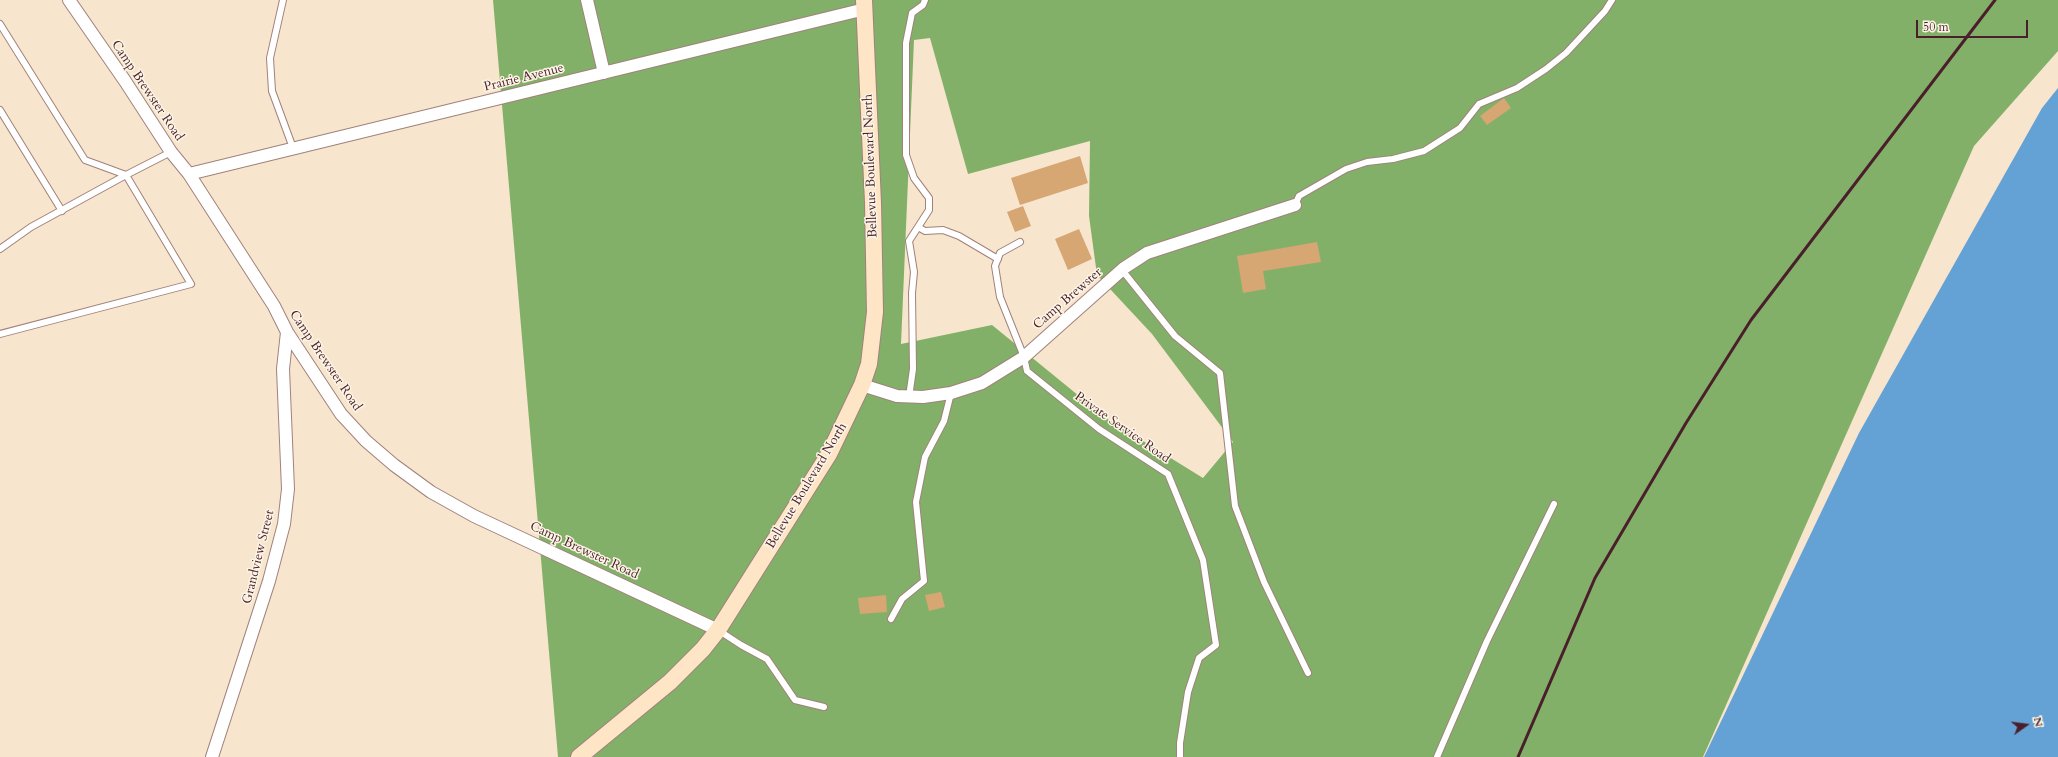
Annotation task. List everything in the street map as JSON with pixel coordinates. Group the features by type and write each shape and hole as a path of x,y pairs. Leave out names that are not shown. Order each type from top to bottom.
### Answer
{"main road":[{"name":"Bellevue Boulevard North","path":"579,757 670,682 703,649 718,630 829,454 862,385 869,364 875,312 873,203 865,5"}],"street":[{"name":"Camp Brewster Road","path":"69,0 125,81 171,152 189,174 274,306 286,332 341,414 361,436 394,465 431,492 474,516 718,630"},
{"path":"587,0 604,73"},
{"name":"Prairie Avenue","path":"189,174 604,73 865,5"},
{"name":"Camp Brewster","path":"862,385 897,396 909,397 951,393 982,383 1024,357 1122,270 1147,253 1295,205"},
{"name":"Grandview Street","path":"212,757 267,589 284,524 288,489 283,369 286,332"}],"lane":[{"path":"283,0 270,64 272,91 293,148"},
{"path":"909,397 913,369 912,293 914,272 909,241 929,210 929,198 914,178 906,155 906,43 912,13 922,5 925,0"},
{"path":"1295,205 1299,196 1346,169 1367,162 1393,159 1424,151 1460,128 1478,104 1517,88 1546,69 1566,53 1605,11 1612,0"},
{"path":"0,24 85,160 126,175 191,284 0,334"},
{"path":"0,110 62,211"},
{"path":"0,249 31,227 171,152"},
{"path":"918,228 925,230 943,230 959,236 998,259"},
{"path":"1020,242 1000,253 995,266 1000,297 1024,357"},
{"path":"1122,270 1175,336 1220,373 1235,506 1264,582 1308,673"},
{"name":"Private Service Road","path":"1024,357 1027,371 1099,429 1168,474 1203,560 1216,645 1199,658 1188,692 1180,743 1180,757"},
{"path":"891,619 902,599 924,581 916,502 925,457 944,421 951,393"},
{"path":"1438,757 1487,641 1554,504"},
{"path":"718,630 767,659 795,700 824,707"}],"green space":[{"path":"493,0 2058,0 2058,51 1974,146 1703,757 558,757","holes":["930,38 968,174 1090,141 1089,216 1097,275 1152,334 1233,442 1203,478 1106,418 992,325 901,344 914,40"]}],"water":[{"path":"2058,88 2058,757 1704,757 1859,433 2042,108"}],"building":[{"path":"1504,98 1511,108 1487,125 1480,116"},
{"path":"1080,156 1088,183 1020,205 1011,178"},
{"path":"1023,206 1031,226 1015,232 1007,212"},
{"path":"1079,229 1092,259 1068,270 1055,239"},
{"path":"1317,242 1321,262 1263,271 1266,289 1243,293 1237,256"},
{"path":"941,592 945,607 929,611 925,595"},
{"path":"886,595 887,612 860,614 858,598"}],"railway":[{"path":"1518,757 1595,578 1686,423 1751,320 1995,0"}]}
